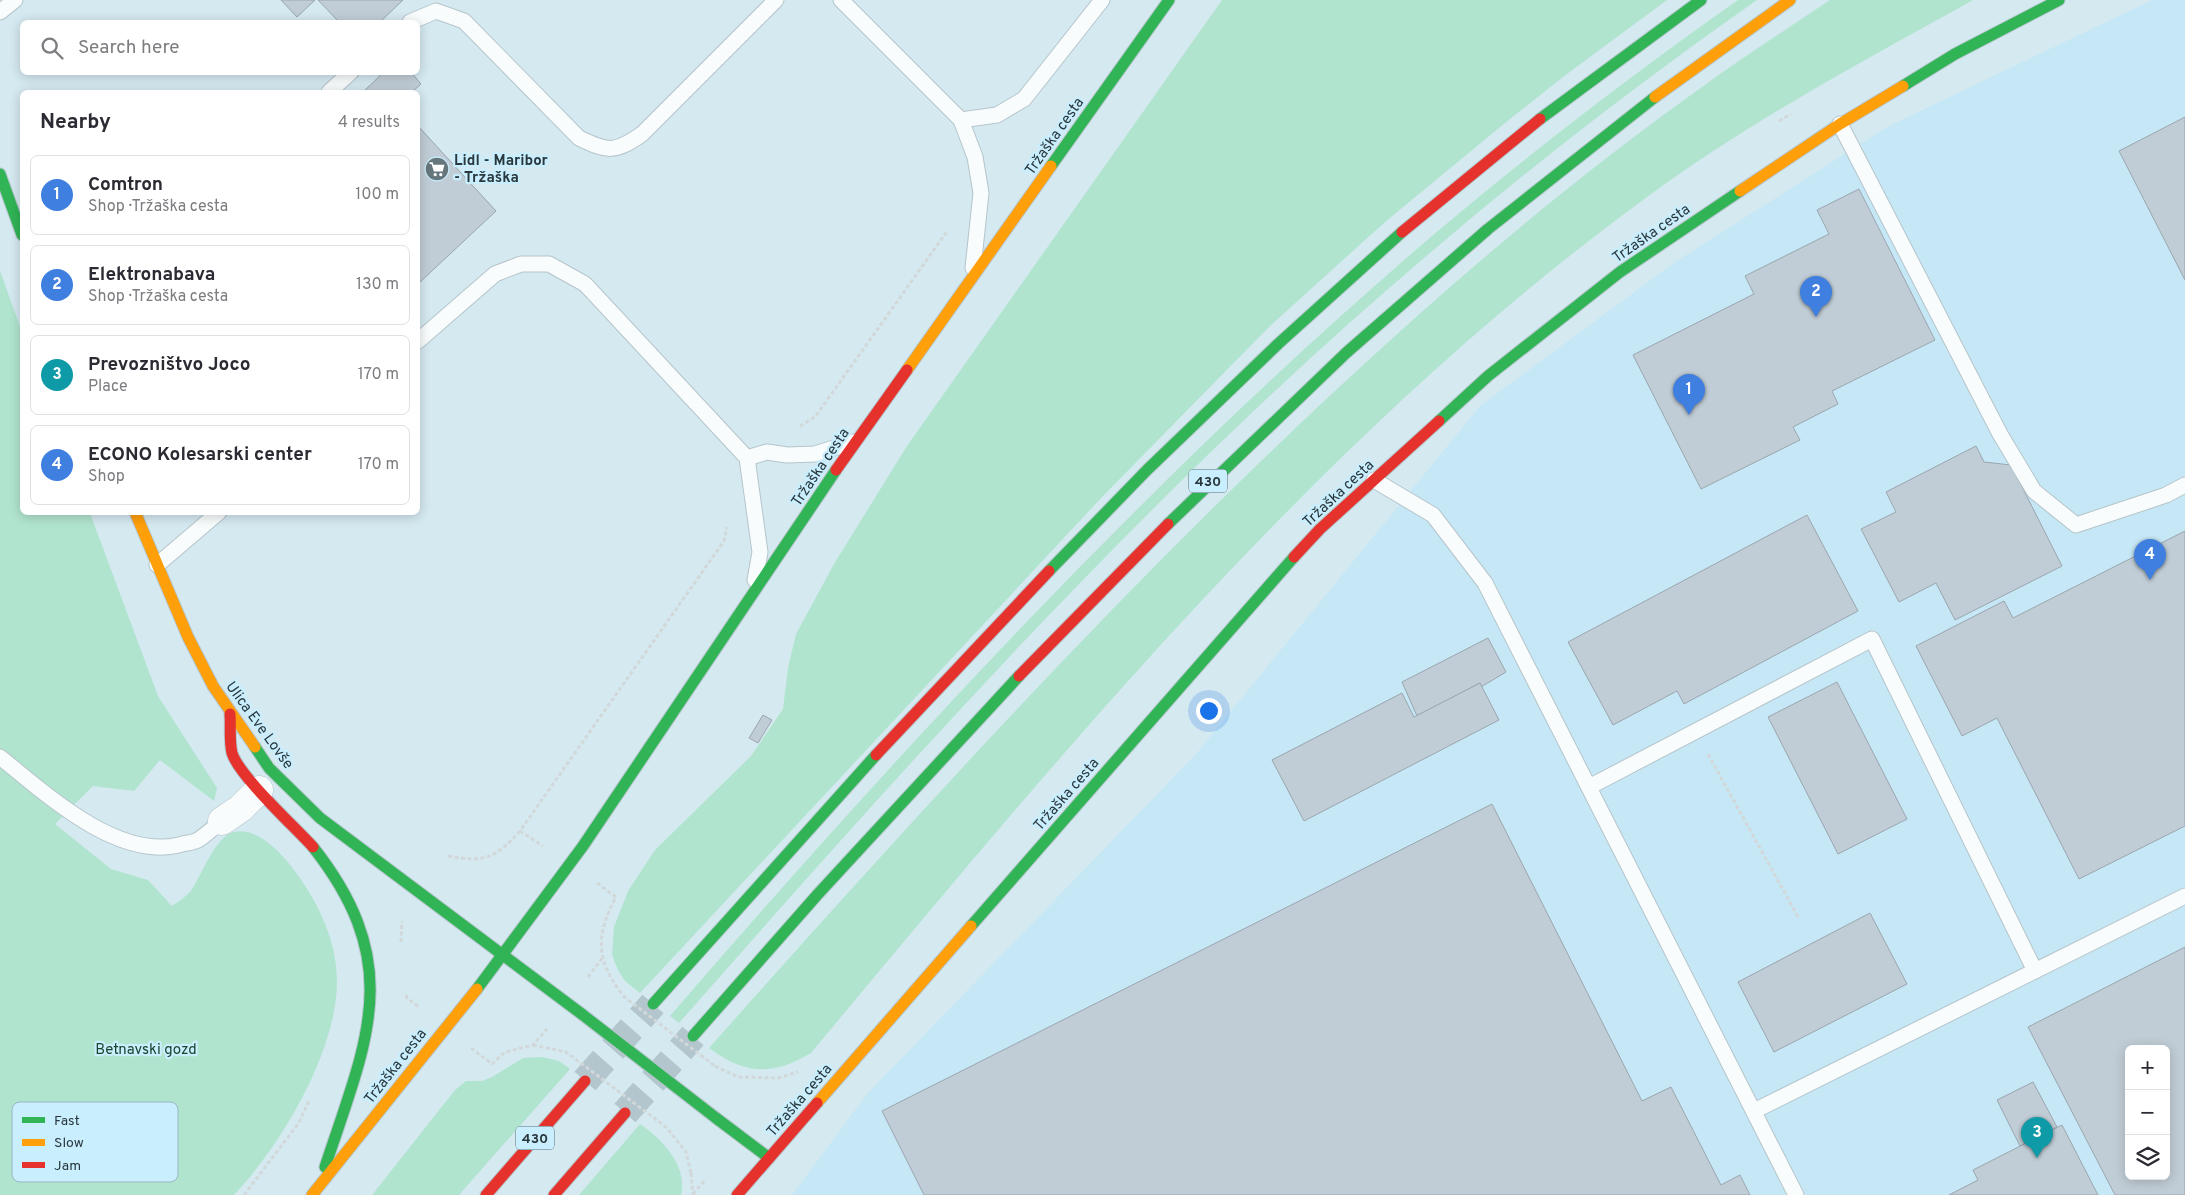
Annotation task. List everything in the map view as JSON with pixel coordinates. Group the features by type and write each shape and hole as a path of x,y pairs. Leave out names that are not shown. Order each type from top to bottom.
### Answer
{"main road":[{"name":"Tržaška cesta","path":"315,1191 503,956 583,846 856,441 1169,0"},
{"path":"653,1004 959,665 1120,496 1220,398 1300,323 1445,196 1603,71 1701,0"},
{"name":"430","path":"693,1036 913,788 1016,678 1194,494 1263,428 1410,293 1550,176 1643,104 1790,0"},
{"name":"Tržaška cesta","path":"737,1195 1246,610 1320,529 1488,376 1620,272 1840,124 1956,54 2058,0"},
{"path":"0,174 20,229"},
{"name":"Ulica Eve Lovše","path":"136,515 188,637 230,712 269,768 320,818 503,956"},
{"path":"230,712 233,755 258,790 315,848 338,880 359,928 369,962 371,978 366,1031 354,1078 315,1191"},
{"name":"Tržaška cesta","path":"503,956 584,1014 769,1158"},
{"name":"430","path":"486,1195 585,1081"},
{"path":"554,1195 626,1113"}],"street":[{"path":"222,821 241,808 258,790"}],"lane":[{"path":"0,12 15,0"},
{"path":"415,20 436,11 464,21 579,138 601,148 623,148 642,134 776,0"},
{"path":"841,0 961,120 975,157 981,194 972,280"},
{"path":"961,120 996,115 1024,99 1102,0"},
{"path":"331,90 348,75"},
{"path":"1840,124 2000,434 2034,491 2076,526 2166,495 2185,485"},
{"path":"420,339 495,274 521,264 549,264 585,284 748,458 760,552 754,590"},
{"path":"748,458 767,452 787,456 815,454 856,441"},
{"path":"1374,480 1433,515 1486,583 1796,1195"},
{"path":"157,565 215,515"},
{"path":"1589,787 1872,639 2035,971"},
{"path":"0,757 48,795 91,824 114,837 137,846 168,848 196,840 222,821"},
{"path":"1754,1112 2185,896"}],"path":[{"path":"796,428 815,417 954,222"},
{"path":"448,856 470,861 490,857 506,847 520,831 724,541 728,522"},
{"path":"1696,731 1798,917"},
{"path":"616,897 604,918 600,936 603,958 610,980 623,996 716,1066"},
{"path":"492,1064 505,1052 533,1045 550,1047 566,1052 666,1127 686,1152 691,1173 693,1195"},
{"path":"244,1195 298,1124 313,1093"}],"shaded area":[{"path":"2152,0 2185,0 2185,1195 792,1195 867,1094 1196,754 1480,406 1675,262 1887,127"}],"green space":[{"path":"1222,0 1667,0 1563,77 1505,123 1385,222 1270,326 1102,497 640,993 625,981 612,955 614,927 628,891 655,850 751,756 783,709 788,668 796,634 834,564 907,446"},
{"path":"1738,0 1757,0 1597,117 1481,210 1340,332 1240,424 1046,618 860,819 679,1023 670,1016 850,812 943,711 1037,611 1231,418 1330,326 1469,205 1583,114"},
{"path":"1830,0 1973,0 1807,93 1686,169 1529,289 1416,388 1307,491 1203,599 1102,710 1004,823 811,1053 784,1066 759,1069 747,1068 735,1063 709,1048 891,845 1077,646 1172,548 1369,360 1471,269 1584,175 1718,76"},
{"name":"Betnavski gozd","path":"0,271 20,326 20,515 91,515 158,696 217,788 214,801 160,760 134,791 93,786 55,824 111,869 148,880 172,906 190,892 214,849 227,835 242,831 264,839 297,874 315,902 333,948 337,981 335,1009 328,1037 317,1067 287,1124 270,1150 234,1195 0,1195"},
{"path":"542,1057 559,1061 570,1069 459,1195 372,1195 455,1090 466,1081 482,1081 523,1058"},
{"path":"640,1124 657,1137 677,1164 681,1174 681,1195 579,1195"}],"building":[{"path":"281,0 315,0 297,17"},
{"path":"318,0 403,0 382,20 337,20"},
{"path":"381,75 414,75 421,84 414,90 365,90"},
{"path":"2185,117 2185,280 2119,151"},
{"name":"Lidl - Maribor - Tržaška","path":"420,128 496,211 420,282"},
{"path":"1859,189 1935,340 1832,391 1838,404 1793,427 1800,440 1701,489 1633,355 1754,294 1745,276 1829,234 1817,210"},
{"path":"1976,446 1984,462 2011,465 2062,566 1955,620 1936,583 1899,602 1861,529 1896,512 1886,492"},
{"path":"1807,515 1858,611 1684,704 1677,691 1613,725 1568,642"},
{"path":"2185,531 2185,826 2079,879 1997,718 1962,736 1916,646 2004,601 2013,618"},
{"path":"1488,638 1506,672 1481,687 1480,683 1417,716 1402,682"},
{"path":"1837,682 1907,819 1838,854 1768,717"},
{"path":"1480,683 1499,720 1304,821 1272,760 1402,693 1414,717"},
{"path":"763,715 772,720 758,743 749,738"},
{"path":"1492,804 1642,1101 1671,1087 1721,1185 1740,1175 1750,1195 924,1195 882,1111"},
{"path":"1870,913 1907,984 1774,1052 1738,982"},
{"path":"2185,947 2185,1195 2115,1195 2028,1027"},
{"path":"2033,1082 2057,1127 2020,1146 1997,1100"},
{"path":"2062,1125 2098,1195 1949,1195 1978,1180 1973,1170"}],"tunnel":[{"path":"585,1081 653,1004"},
{"path":"625,1113 693,1036"}],"traffic: fast":[{"path":"1051,166 1169,0"},
{"path":"1540,119 1701,0"},
{"path":"1903,86 1955,54 2059,0"},
{"path":"1168,524 1346,353 1488,229 1655,97"},
{"path":"0,174 20,229"},
{"path":"1439,421 1488,376 1620,272 1740,191"},
{"path":"1049,571 1147,470 1278,344 1402,232"},
{"path":"477,989 583,846 836,470"},
{"path":"971,926 1294,557"},
{"path":"693,1036 818,894 1019,676"},
{"path":"255,747 269,768 320,818 583,1015"},
{"path":"653,1004 876,755"},
{"path":"313,847 342,889 360,929 369,967 370,1004 364,1041 354,1080 325,1167"},
{"path":"583,1015 716,1118"},
{"path":"716,1118 769,1158"}],"traffic: slow":[{"path":"1655,97 1790,0"},
{"path":"1740,191 1840,124 1903,86"},
{"path":"907,370 1051,166"},
{"path":"136,515 188,637 213,686 255,747"},
{"path":"817,1103 971,926"},
{"path":"312,1195 477,989"}],"traffic: jam":[{"path":"1402,232 1540,119"},
{"path":"836,470 907,370"},
{"path":"1294,557 1320,529 1439,421"},
{"path":"1019,676 1168,524"},
{"path":"876,755 1049,571"},
{"path":"230,714 231,748 237,763 256,788 313,847"},
{"path":"486,1195 585,1081"},
{"path":"737,1195 817,1103"},
{"path":"554,1195 625,1113"}],"place":[{"name":"Lidl - Maribor - Tržaška","path":"437,169"},
{"name":"Elektronabava","path":"1816,317"},
{"name":"Comtron","path":"1689,415"},
{"name":"ECONO Kolesarski center","path":"2150,580"},
{"name":"Prevozništvo Joco","path":"2037,1158"}]}
